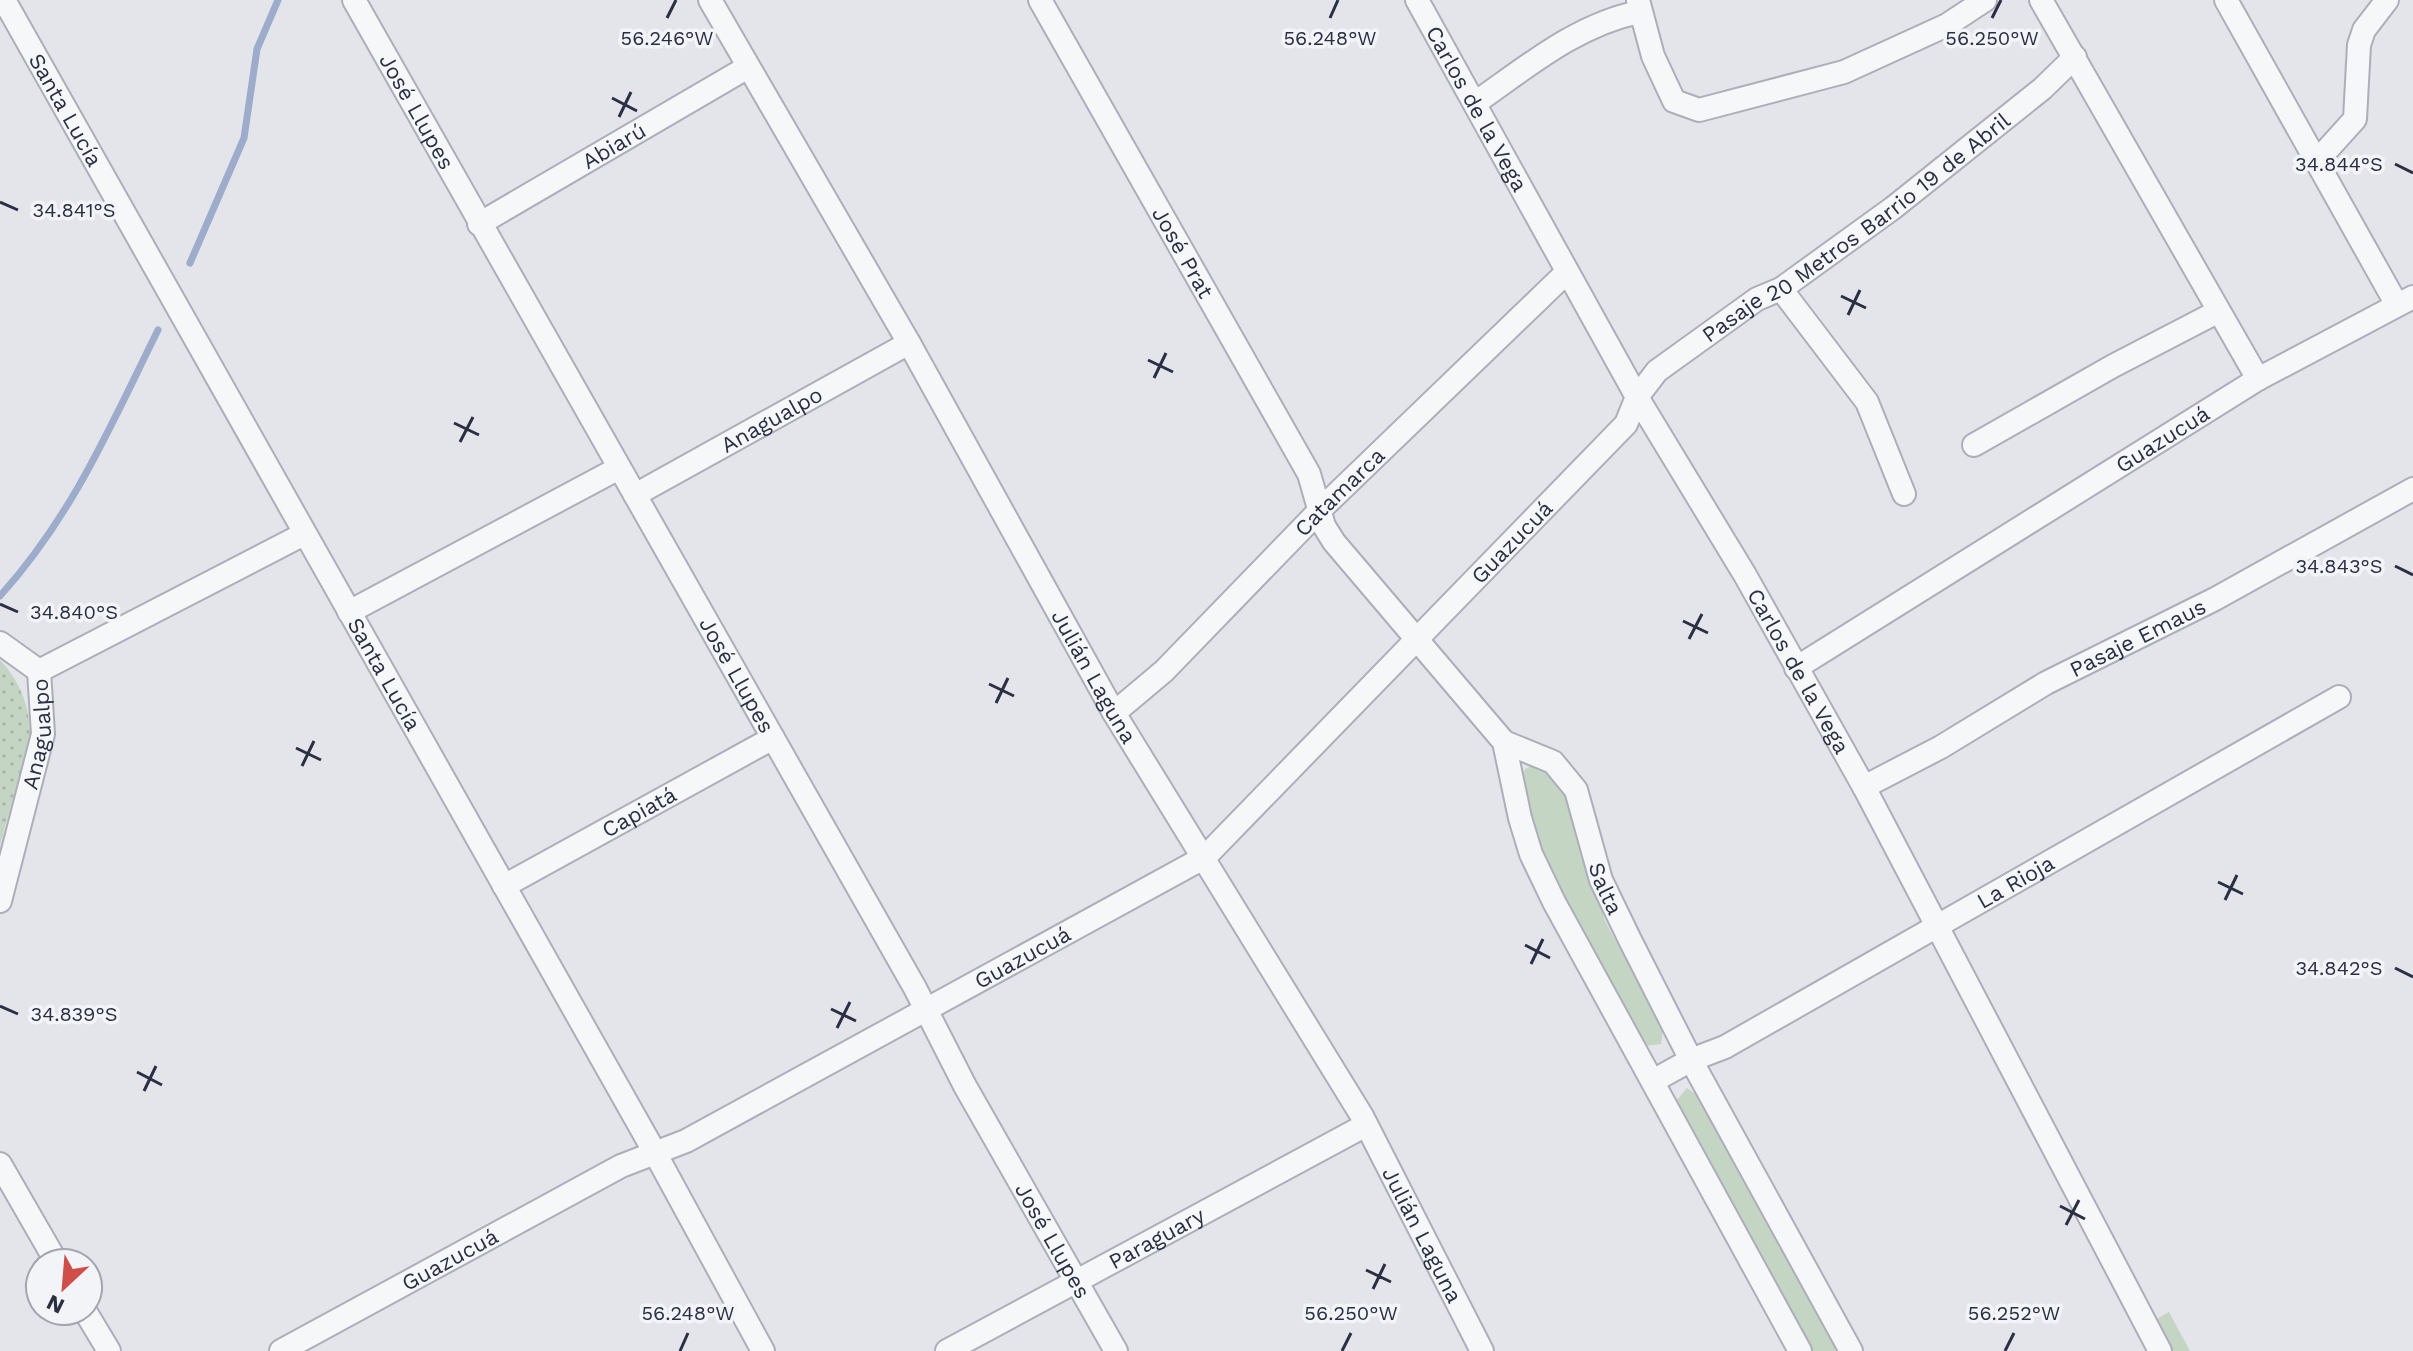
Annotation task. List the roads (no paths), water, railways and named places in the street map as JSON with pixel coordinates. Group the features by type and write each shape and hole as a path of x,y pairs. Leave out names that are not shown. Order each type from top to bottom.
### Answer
{"street":[{"name":"Santa Lucía","path":"4,0 654,1151 763,1351"},
{"name":"José Llupes","path":"354,0 1116,1351"},
{"name":"Julián Laguna","path":"710,0 909,343 1114,713 1205,857 1366,1125 1482,1351"},
{"name":"José Prat","path":"1040,0 1309,474 1321,509"},
{"name":"Carlos de la Vega","path":"1417,0 1637,397 1745,575 1864,787 2160,1351"},
{"path":"1475,103 1569,38 1638,6 1674,101 1699,110 1844,72 1947,25 1985,0"},
{"path":"2041,0 2258,379"},
{"path":"2226,0 2317,161 2405,301"},
{"path":"2317,161 2355,119 2359,45 2364,30 2387,0"},
{"name":"Pasaje 20 Metros Barrio 19 de Abril","path":"1637,397 1657,371 1757,299 1781,289 1908,197 2042,89 2075,57"},
{"name":"Abiarú","path":"479,224 748,67"},
{"name":"Catamarca","path":"1114,713 1164,671 1321,509 1567,272"},
{"path":"1781,289 1867,402 1904,494"},
{"name":"Guazucuá","path":"1796,668 2258,379 2405,301"},
{"path":"1974,445 2113,366 2217,312"},
{"name":"Anagualpo","path":"635,495 909,343"},
{"name":"Guazucuá","path":"281,1351 621,1166 686,1141 1205,857 1626,424 1637,397"},
{"path":"349,612 619,468"},
{"name":"Pasaje Emaus","path":"1864,787 1941,747 2046,683 2215,599 2413,489"},
{"name":"Salta","path":"1321,509 1324,526 1334,542 1504,742 1531,854 1554,902 1800,1351"},
{"name":"Anagualpo","path":"0,901 43,734 39,671 304,534"},
{"path":"0,643 39,671"},
{"name":"La Rioja","path":"1691,1060 1725,1047 1938,928 2339,697"},
{"name":"Capiatá","path":"504,886 773,738"},
{"name":"Salta","path":"1504,742 1553,762 1576,790 1601,880 1691,1060 1851,1351"},
{"path":"1653,1081 1691,1060"},
{"name":"Paraguary","path":"947,1351 1366,1125"},
{"path":"0,1164 48,1247"},
{"path":"95,1327 109,1351"}],"waterway":[{"path":"190,263 244,138 257,49 278,0"},
{"path":"0,596 49,534 69,502 158,330"}]}
